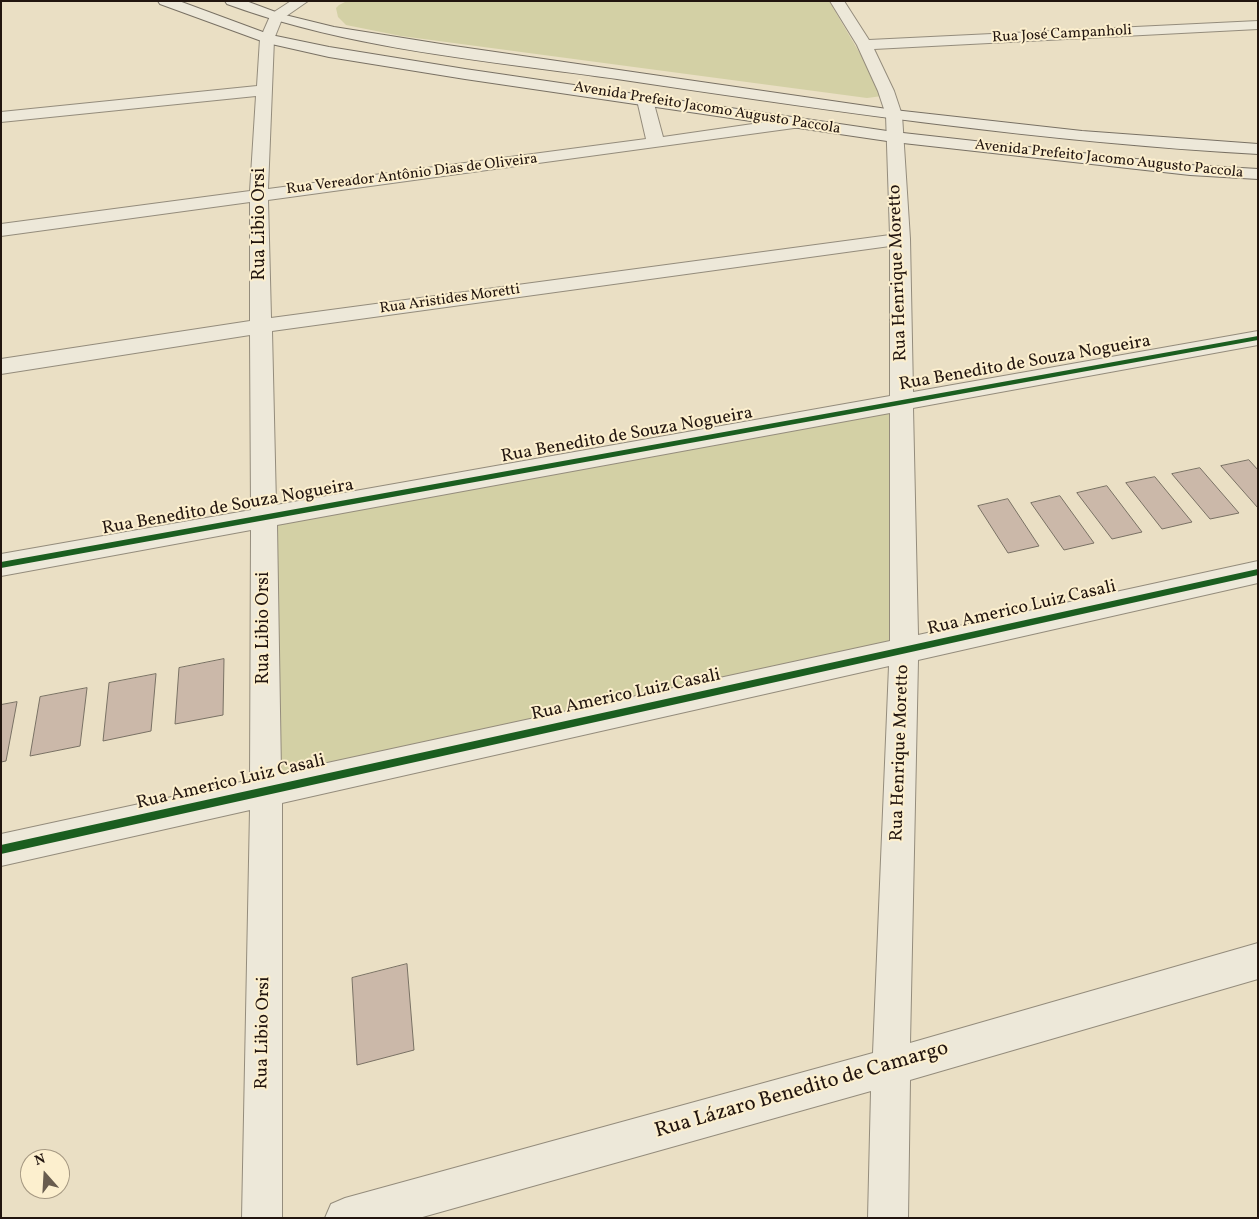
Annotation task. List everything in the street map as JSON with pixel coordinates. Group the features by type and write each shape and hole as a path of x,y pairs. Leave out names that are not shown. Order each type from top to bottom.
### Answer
{"street":[{"name":"Avenida Prefeito Jacomo Augusto Paccola","path":"165,1 271,28 330,52 794,123 894,126 1082,136 1256,151"},
{"name":"Avenida Prefeito Jacomo Augusto Paccola","path":"232,1 271,28 334,32 894,126 1190,170 1258,174"},
{"path":"271,28 301,1"},
{"name":"Rua Henrique Moretto","path":"837,1 866,45 886,91 894,126 900,239 904,651 888,1218"},
{"name":"Rua José Campanholi","path":"866,45 1258,25"},
{"name":"Rua Libio Orsi","path":"262,1218 266,791 259,195 264,90 271,28"},
{"path":"1,117 264,90"},
{"path":"645,100 656,143"},
{"name":"Rua Vereador Antônio Dias de Oliveira","path":"1,230 794,123"},
{"name":"Rua Aristides Moretti","path":"1,367 262,326 900,239"},
{"name":"Rua Benedito de Souza Nogueira","path":"1,565 1258,338"},
{"name":"Rua Americo Luiz Casali","path":"1,850 1258,572"},
{"name":"Rua Lázaro Benedito de Camargo","path":"345,1218 891,1067 1258,961"}],"shaded area":[{"path":"347,1 829,1 882,91 882,96 867,98 401,36 346,25 338,17 336,8"},
{"path":"903,401 904,651 266,791 264,517"}],"building":[{"path":"1249,460 1258,470 1258,508 1221,466"},
{"path":"1200,468 1239,513 1210,519 1172,474"},
{"path":"1155,477 1192,522 1162,529 1126,483"},
{"path":"1107,486 1142,532 1112,539 1077,493"},
{"path":"1060,496 1094,543 1064,550 1031,503"},
{"path":"1008,499 1039,546 1008,553 978,506"},
{"path":"224,659 223,715 175,724 179,668"},
{"path":"156,674 151,731 103,741 109,683"},
{"path":"87,688 80,746 30,756 40,697"},
{"path":"17,702 6,761 1,762 1,705"},
{"path":"407,964 414,1050 357,1065 352,978"}],"cycle path":[{"path":"1,565 1258,338"},
{"path":"1,850 1258,572"}]}
